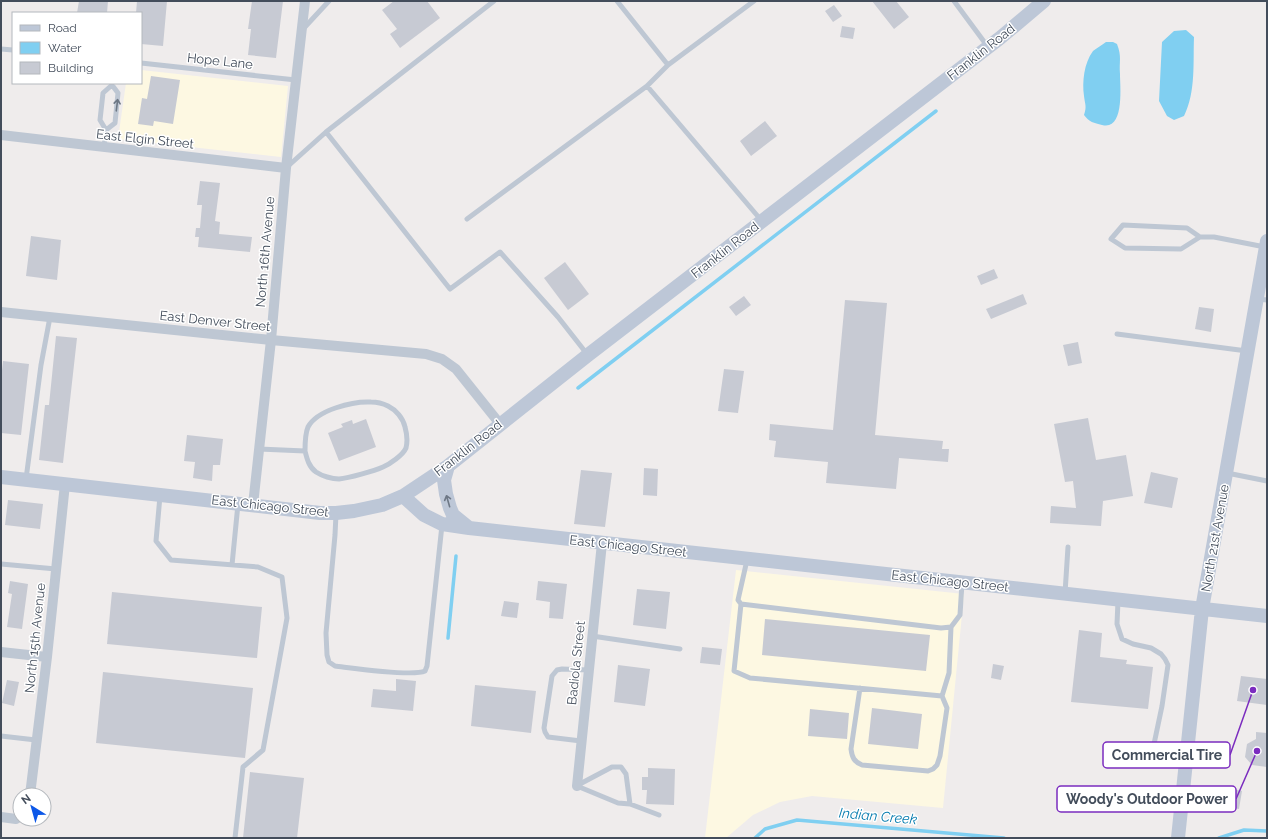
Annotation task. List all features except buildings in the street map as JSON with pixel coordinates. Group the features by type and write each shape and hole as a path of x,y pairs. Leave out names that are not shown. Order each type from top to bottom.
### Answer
{"street":[{"name":"North 16th Avenue","path":"253,505 271,340 286,168 305,1"},
{"name":"Franklin Road","path":"403,496 448,466 588,355 988,47 1044,1"},
{"name":"East Elgin Street","path":"1,136 286,168"},
{"name":"North 21st Avenue","path":"1179,831 1202,609 1248,351 1262,299 1266,244"},
{"name":"East Denver Street","path":"1,312 271,340 426,354 442,359 456,369 500,424"},
{"path":"448,466 444,480 450,508 453,515 469,528"},
{"name":"East Chicago Street","path":"1,477 320,513 336,513 382,505 403,496 424,515 442,524 469,528 1267,616"},
{"name":"North 15th Avenue","path":"31,787 47,657 65,484"},
{"name":"Badiola Street","path":"577,786 602,543"},
{"path":"1,652 47,657"},
{"path":"1,817 12,818"}],"lane":[{"path":"302,31 329,1"},
{"path":"286,168 326,132 494,1"},
{"path":"617,1 668,65"},
{"path":"467,219 647,86 668,65 754,1"},
{"path":"954,1 988,47"},
{"path":"1,49 12,50"},
{"name":"Hope Lane","path":"142,64 296,80"},
{"path":"104,148 106,130 100,120 103,92 112,84 118,93 115,123 106,130"},
{"path":"647,86 762,221"},
{"path":"326,132 450,289 500,252 558,317 588,355"},
{"path":"1200,237 1187,228 1123,225 1110,239 1125,248 1181,249 1200,237 1214,237 1266,244"},
{"path":"26,480 41,365 50,317"},
{"path":"1117,334 1248,351"},
{"path":"369,401 380,403 391,408 398,414 404,422 408,438 406,449 400,456 384,467 338,479 327,477 315,472 308,463 305,451 308,427 316,419 326,412 346,405 369,401"},
{"path":"259,449 305,451"},
{"path":"1226,473 1267,481"},
{"path":"160,495 156,541 171,560 258,567 282,577 288,618 263,750 243,767 235,838"},
{"path":"232,565 238,503"},
{"path":"336,513 336,535 326,633 327,655 329,662 335,666 400,672 421,673 425,671 427,666 442,524"},
{"path":"1065,594 1068,547"},
{"path":"747,559 738,600 741,604 734,671 750,678 942,696"},
{"path":"1,564 56,569"},
{"path":"860,688 852,756 857,763 862,765 928,771 933,769 937,765 940,756 947,708 942,696 949,673 951,627 960,615 962,582"},
{"path":"1118,600 1117,624 1122,639 1133,644 1151,648 1161,654 1168,666 1154,744 1157,753 1186,760"},
{"path":"741,604 941,628 951,627"},
{"path":"592,636 680,649"},
{"path":"581,741 548,737 544,728 552,676 557,670 562,669 589,670"},
{"path":"1,736 36,740"},
{"path":"577,786 612,767 621,767 626,774 630,804"},
{"path":"577,786 618,803 630,804 659,815"}],"shaded area":[{"path":"142,70 288,86 281,157 118,139 126,84 142,84"},
{"path":"736,570 964,594 943,808 812,796 780,802 753,815 726,838 705,838"}],"water":[{"path":"1186,30 1194,37 1192,87 1188,107 1184,116 1174,120 1167,116 1159,101 1162,42 1174,31"},
{"path":"1106,42 1113,42 1117,44 1119,48 1120,106 1115,121 1109,125 1102,125 1090,121 1084,115 1086,107 1083,85 1084,73 1090,56 1093,51"}],"waterway":[{"path":"578,388 936,111"},
{"path":"448,638 456,556"},
{"name":"Indian Creek","path":"755,838 765,829 797,820 1004,838"},
{"name":"Indian Creek","path":"1219,838 1244,830 1267,831"}],"place":[{"name":"Commercial Tire","path":"1253,690"},
{"name":"Woody's Outdoor Power","path":"1257,751"}]}
